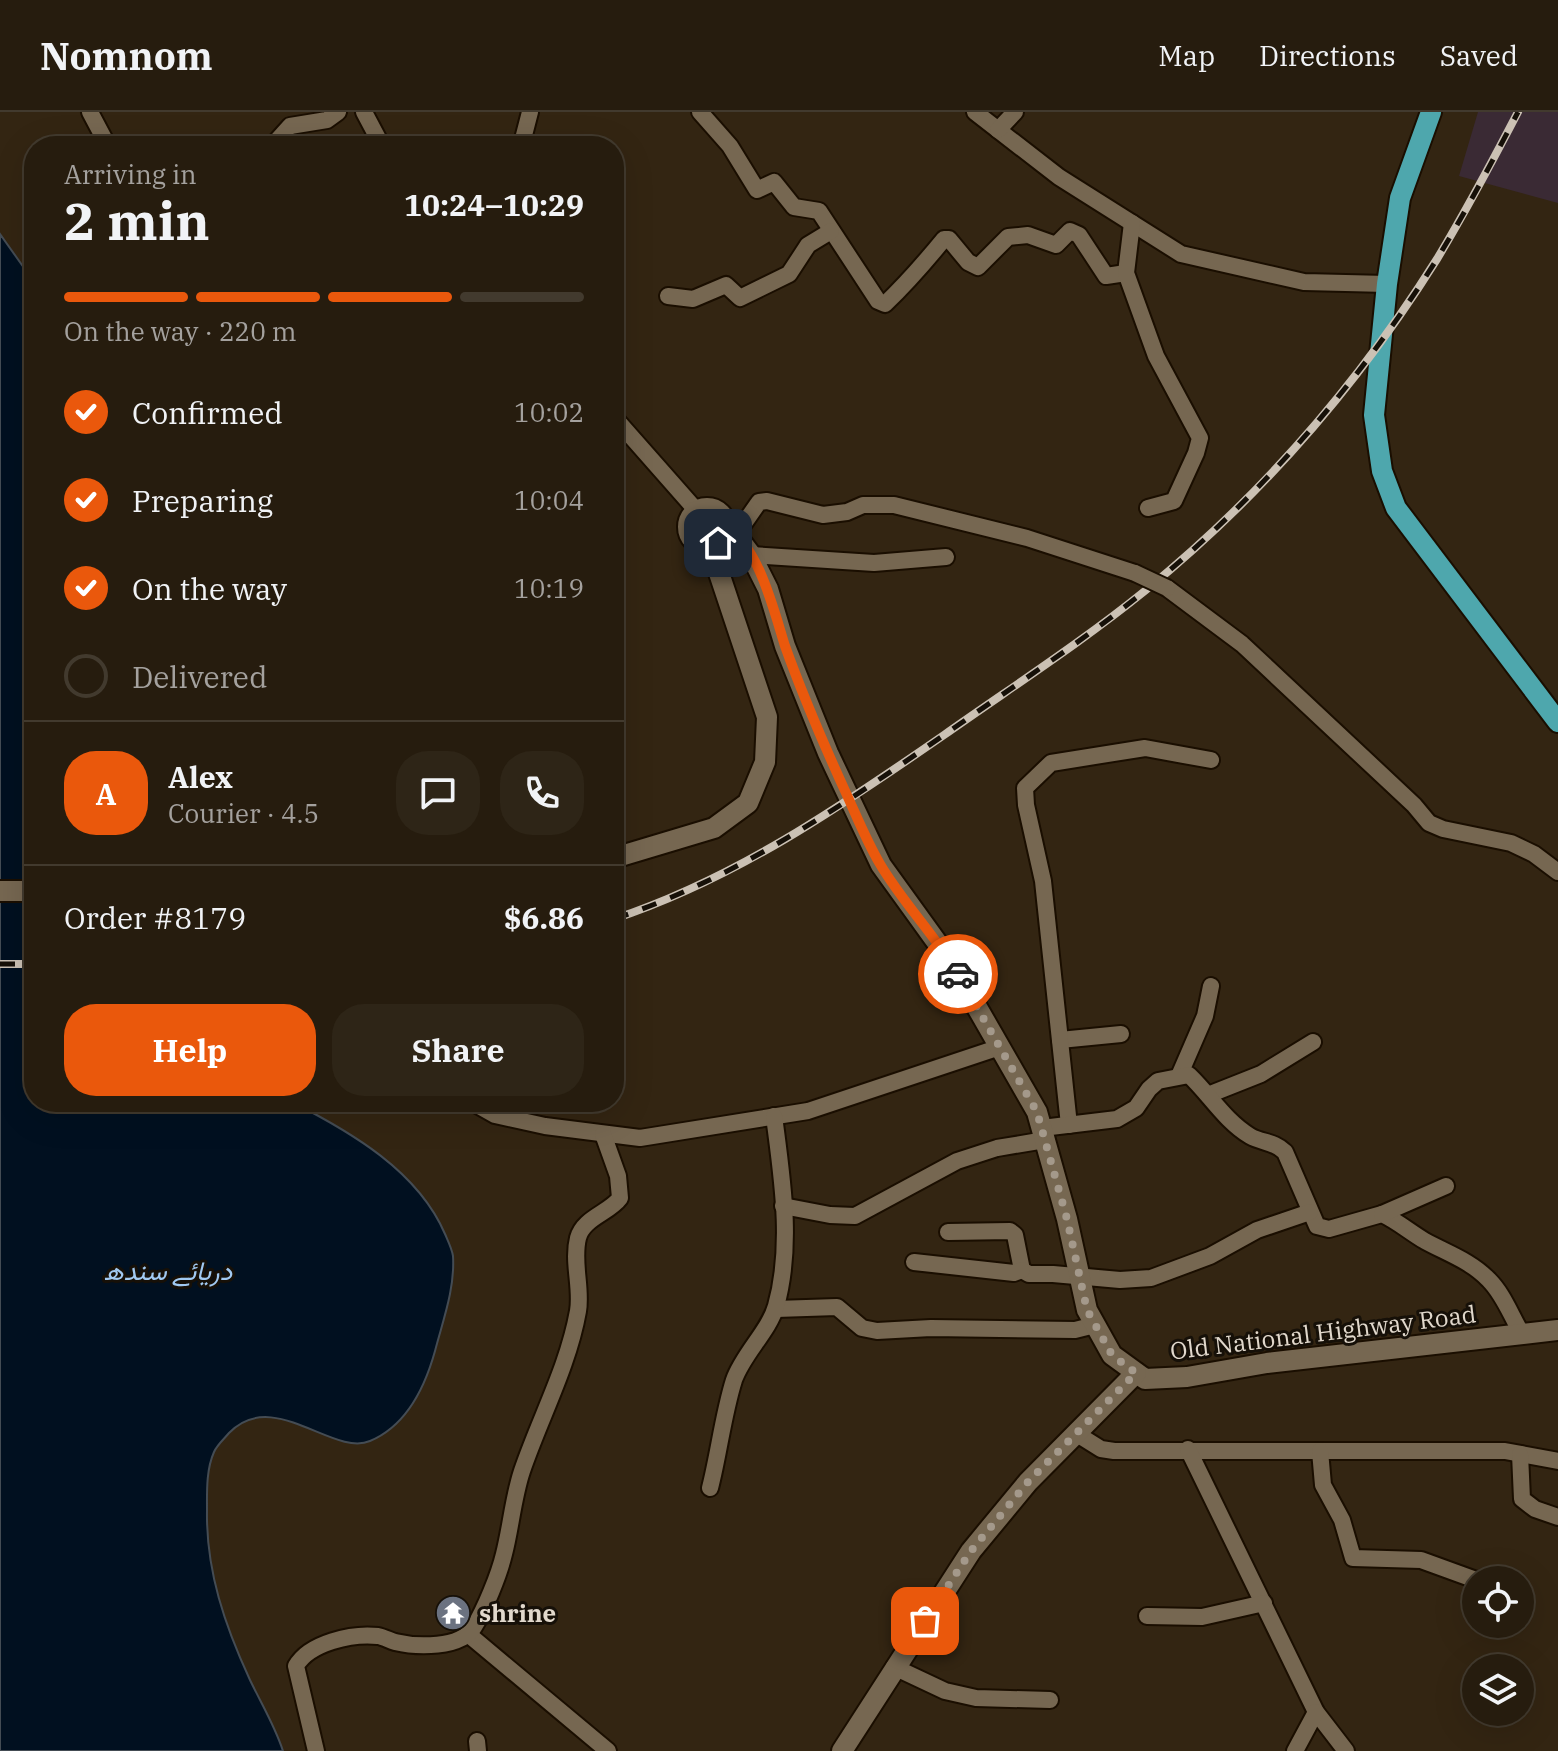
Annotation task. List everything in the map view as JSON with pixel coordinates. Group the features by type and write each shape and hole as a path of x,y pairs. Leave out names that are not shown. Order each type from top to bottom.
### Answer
{"main road":[{"path":"1431,112 1400,198 1387,284 1374,415 1382,471 1396,508 1558,722"},
{"path":"1445,112 1412,201 1400,286 1387,415 1395,467 1407,502 1558,701"},
{"path":"731,532 710,546 696,543 687,530 687,523 696,510 715,509 751,555 768,589 785,646 828,753 876,856 951,962 1037,1112 1067,1219 1087,1310 1112,1355 1136,1373 1028,1482 971,1551 842,1751"},
{"path":"624,855 714,828 748,803 765,762 767,717 710,546"},
{"path":"0,891 24,891"},
{"name":"Old National Highway Road","path":"1136,1373 1145,1379 1187,1377 1267,1363 1558,1330"}],"street":[{"path":"90,112 103,136"},
{"path":"281,136 290,126 327,120 338,112"},
{"path":"364,112 377,136"},
{"path":"524,136 530,112"},
{"path":"700,112 730,146 757,190 774,182 794,207 819,211 878,301 885,304 944,239 949,239 968,262 978,267 1008,237 1028,235 1056,245 1070,231 1079,235 1106,276 1126,273"},
{"path":"975,112 1059,177 1181,254 1304,282 1387,284"},
{"path":"998,130 1015,112"},
{"path":"1132,223 1126,273 1156,356 1200,438 1174,501 1148,508"},
{"path":"668,296 693,299 726,285 740,298 789,274 808,245 831,231"},
{"path":"624,428 696,510"},
{"path":"731,532 759,502 767,501 823,515 847,512 863,505 894,505 1027,538 1135,573 1167,588 1242,644 1414,805 1429,823 1443,829 1511,843 1534,854 1558,872"},
{"path":"751,555 874,563 946,557"},
{"path":"1069,1125 1043,881 1025,788 1051,763 1145,748 1211,760"},
{"path":"1179,1076 1205,1016 1211,986"},
{"path":"1060,1040 1121,1034"},
{"path":"1208,1095 1261,1074 1313,1042"},
{"path":"490,1112 545,1126 640,1138 808,1111 1000,1047"},
{"path":"783,1206 830,1215 855,1216 957,1161 1069,1125 1117,1119 1136,1108 1158,1081 1189,1075 1226,1117 1252,1137 1277,1144 1285,1152 1317,1226 1329,1229 1382,1214 1446,1186"},
{"path":"710,1488 735,1380 745,1357 776,1309 786,1239 774,1116"},
{"path":"316,1751 296,1666 301,1657 323,1645 346,1639 377,1636 396,1642 428,1645 449,1643 473,1630 503,1558 522,1472 567,1353 578,1308 578,1237 588,1223 611,1209 620,1198 618,1176 603,1134"},
{"path":"1022,1270 1029,1274 1120,1280 1151,1278 1210,1256 1257,1230 1310,1212"},
{"path":"1382,1214 1428,1243 1451,1252 1490,1280 1522,1334"},
{"path":"948,1232 1010,1231 1019,1245 1022,1270"},
{"path":"914,1262 1014,1273 1022,1270"},
{"path":"776,1309 837,1307 862,1328 877,1331 931,1328 1075,1330 1095,1325"},
{"path":"1077,1434 1101,1449 1505,1451 1558,1461"},
{"path":"1188,1449 1316,1712 1346,1751"},
{"path":"1320,1451 1323,1485 1342,1520 1353,1558 1421,1560 1462,1575"},
{"path":"1520,1454 1522,1499 1535,1509 1558,1517"},
{"path":"1147,1616 1202,1617 1264,1603"},
{"path":"468,1634 608,1751"},
{"path":"894,1667 945,1691 976,1698 1050,1700"},
{"path":"1295,1751 1316,1712"}],"shaded area":[{"path":"1478,112 1558,112 1558,203 1459,176"}],"water":[{"name":"دریائے سندھ","path":"0,234 24,268 24,1112 311,1112 359,1140 400,1172 418,1191 445,1234 453,1256 453,1268 445,1316 431,1365 420,1391 394,1426 370,1441 355,1443 264,1417 246,1421 229,1433 211,1459 208,1533 219,1598 241,1660 283,1751 0,1751"}],"railway":[{"path":"624,915 702,884 826,814 1072,646 1188,554 1268,477 1375,350 1437,259 1518,112"},
{"path":"0,964 24,964"}],"way so far":[{"path":"925,1621 971,1551 1028,1482 1136,1373 1112,1355 1087,1310 1067,1219 1037,1112 958,974"}],"place":[{"name":"shrine","path":"453,1613"}],"route":[{"path":"718,543 726,530 736,535 751,555 768,589 785,646 828,753 866,837 881,865 958,974"}]}
